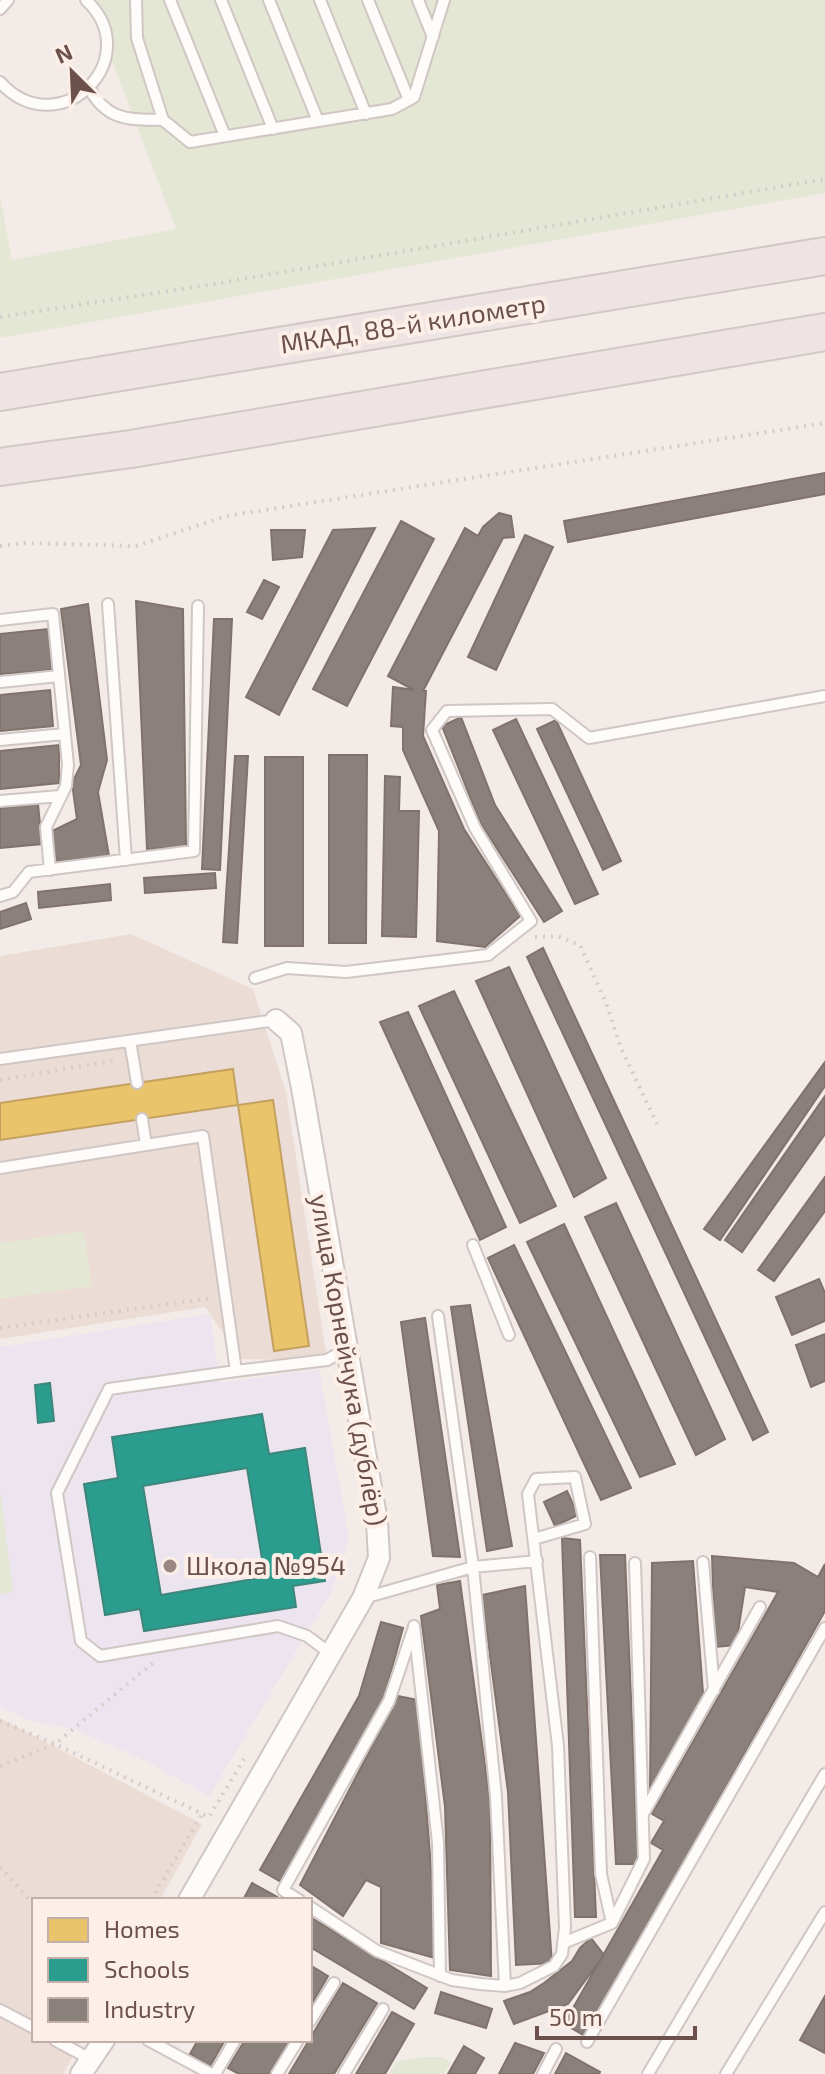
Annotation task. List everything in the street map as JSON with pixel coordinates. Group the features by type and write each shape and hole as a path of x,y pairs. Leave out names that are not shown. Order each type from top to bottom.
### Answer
{"highway":[{"name":"МКАД, 88-й километр","path":"0,392 825,256"},
{"path":"0,467 193,439 825,332"}],"street":[{"name":"улица Корнейчука (дублёр)","path":"190,1898 332,1655 363,1598 379,1558 377,1522 291,1033 276,1020"},
{"path":"86,2066 103,2042"}],"lane":[{"path":"0,9 8,0"},
{"path":"0,82 22,100 48,105 74,99 89,88 102,70 107,44 101,18 86,0"},
{"path":"136,0 137,38 163,120 190,142 366,114 392,109 409,100 414,97 444,0"},
{"path":"170,0 225,136"},
{"path":"221,0 273,129"},
{"path":"269,0 318,121"},
{"path":"320,0 366,114"},
{"path":"368,0 409,100"},
{"path":"418,0 433,37"},
{"path":"89,88 114,115 135,120 163,120"},
{"path":"108,604 126,860"},
{"path":"0,896 13,892 29,872 194,851 198,606"},
{"path":"0,620 53,614 68,765 66,786 46,827 50,870"},
{"path":"0,682 59,676"},
{"path":"255,978 287,968 346,972 488,955 531,921 475,828 432,730 447,711 552,709 589,738 825,696"},
{"path":"0,740 65,734"},
{"path":"0,801 60,796"},
{"path":"0,1059 276,1020"},
{"path":"130,1041 137,1083"},
{"path":"142,1119 146,1145"},
{"path":"0,1168 203,1136 236,1371"},
{"path":"473,1245 509,1335"},
{"path":"438,1316 473,1567 496,1797 505,1986"},
{"path":"332,1655 307,1636 278,1626 100,1656 81,1641 57,1493 109,1389 327,1360 348,1349"},
{"path":"312,1908 377,1951 452,1980 505,1986 520,1983 554,1966 562,1954 565,1927 558,1746 528,1494 536,1479 575,1477 585,1524 534,1539"},
{"path":"590,1557 601,1874 612,1923"},
{"path":"363,1598 473,1567 537,1561"},
{"path":"703,1562 714,1692"},
{"path":"563,1943 612,1923 644,1859 635,1563"},
{"path":"642,1815 760,1607"},
{"path":"296,1898 283,1890 389,1701 414,1626 438,1843 440,1976"},
{"path":"587,2042 825,1628"},
{"path":"648,2074 825,1774"},
{"path":"726,2074 825,1912"},
{"path":"312,2018 334,1983"},
{"path":"344,2074 383,2009"},
{"path":"0,2010 32,2027"},
{"path":"57,2042 86,2066"},
{"path":"152,2042 213,2074 234,2042"},
{"path":"277,2074 297,2042"},
{"path":"543,2074 556,2049"}],"path":[{"path":"0,317 208,285 825,179"},
{"path":"0,546 24,543 136,546 226,516 825,423"},
{"path":"529,937 557,936 580,945 606,1003 621,1048 657,1124"},
{"path":"0,1080 133,1058"},
{"path":"0,1328 225,1296"},
{"path":"0,1766 55,1744 138,1677 172,1644"},
{"path":"0,1721 209,1817 250,1750"},
{"path":"152,1898 202,1814"},
{"path":"0,1867 32,1903"}],"shaded area":[{"path":"131,934 253,989 286,1092 327,1360 241,1359 205,1307 0,1339 0,956"},
{"name":"Школа №954","path":"210,1314 220,1383 319,1369 349,1539 331,1593 209,1796 142,1759 76,1730 29,1720 0,1707 0,1347"},
{"path":"0,1718 202,1824 161,1898 32,1898 32,2042 81,2042 63,2074 0,2074"}],"green space":[{"path":"89,0 825,0 825,193 0,338 0,197 12,260 176,229"},
{"path":"84,1231 92,1286 0,1299 0,1243"},
{"path":"0,1489 13,1592 0,1594"},
{"path":"442,2057 451,2063 444,2074 389,2074 396,2062"}],"building: Homes":[{"path":"233,1069 238,1105 0,1140 0,1103"},
{"path":"273,1100 309,1346 274,1351 238,1105"}],"building: Schools":[{"path":"50,1383 54,1421 38,1423 35,1385"},
{"path":"262,1414 269,1454 305,1448 325,1581 293,1586 296,1607 144,1631 140,1609 105,1615 84,1484 118,1478 112,1437","holes":["247,1468 265,1577 161,1595 143,1486"]}],"building: Industry":[{"path":"825,473 825,494 568,542 564,521"},
{"path":"499,513 511,516 514,537 503,538 423,691 426,691 423,736 464,829 520,916 485,947 437,941 439,831 403,750 403,727 391,726 393,687 414,690 388,676 465,528 478,536"},
{"path":"401,521 434,539 347,706 313,689"},
{"path":"375,528 279,715 246,697 333,530"},
{"path":"271,530 305,530 302,557 273,560"},
{"path":"525,535 553,547 496,670 468,657"},
{"path":"264,580 279,587 262,619 247,612"},
{"path":"136,601 183,609 186,847 147,849"},
{"path":"88,604 107,760 98,792 109,856 56,862 52,831 77,819 72,783 81,765 61,609"},
{"path":"214,619 232,619 220,870 202,869"},
{"path":"48,629 52,670 0,674 0,634"},
{"path":"50,690 53,726 0,731 0,695"},
{"path":"461,717 495,805 562,911 544,922 480,822 442,726"},
{"path":"516,719 598,894 575,904 493,730"},
{"path":"556,720 621,861 603,870 537,729"},
{"path":"59,745 59,783 0,789 0,751"},
{"path":"329,755 367,755 366,943 329,943"},
{"path":"235,756 248,756 237,943 223,942"},
{"path":"265,757 303,757 303,946 265,946"},
{"path":"385,776 400,777 399,811 419,811 416,937 382,936"},
{"path":"38,804 42,844 0,848 0,808"},
{"path":"215,873 216,888 145,893 144,878"},
{"path":"110,884 111,900 39,908 38,892"},
{"path":"26,903 31,919 0,929 0,912"},
{"path":"543,948 768,1432 753,1440 527,957"},
{"path":"509,967 606,1178 574,1197 476,981"},
{"path":"454,991 556,1206 520,1223 419,1006"},
{"path":"408,1012 506,1227 480,1240 380,1022"},
{"path":"825,1062 825,1086 720,1240 704,1229"},
{"path":"825,1096 825,1134 742,1252 725,1240"},
{"path":"825,1177 825,1211 774,1281 758,1270"},
{"path":"616,1203 725,1439 696,1455 585,1217"},
{"path":"564,1224 675,1464 640,1477 527,1242"},
{"path":"514,1245 631,1488 601,1500 488,1258"},
{"path":"819,1279 825,1293 825,1321 792,1335 776,1297"},
{"path":"470,1305 512,1546 487,1551 451,1307"},
{"path":"425,1318 460,1557 433,1556 401,1322"},
{"path":"825,1334 825,1381 811,1387 796,1345"},
{"path":"567,1491 578,1515 555,1526 544,1502"},
{"path":"562,1538 580,1540 596,1917 575,1917"},
{"path":"600,1555 625,1555 638,1864 616,1864"},
{"path":"712,1556 794,1563 818,1577 825,1564 825,1611 585,2036 564,2024 663,1850 651,1843 664,1821 652,1814 778,1592 745,1587 736,1645 715,1647"},
{"path":"693,1561 703,1693 701,1705 650,1795 652,1563"},
{"path":"460,1581 490,1802 491,1976 450,1970 445,1807 421,1616 440,1609 437,1585"},
{"path":"525,1586 552,1963 516,1965 508,1792 482,1595"},
{"path":"381,1622 403,1628 381,1708 281,1882 260,1870 359,1696"},
{"path":"398,1696 418,1700 438,1959 381,1943 381,1887 366,1880 343,1916 300,1885"},
{"path":"252,1883 279,1898 244,1898"},
{"path":"312,1918 427,1988 414,2009 312,1948"},
{"path":"591,1938 604,1955 568,2004 514,2024 504,2001 530,1992 544,1983 572,1961"},
{"path":"312,1966 328,1976 312,2004"},
{"path":"343,1983 377,2003 334,2074 289,2074 308,2042 312,2042 312,2035"},
{"path":"441,1992 492,2009 486,2028 435,2013"},
{"path":"825,1996 825,2053 800,2040"},
{"path":"392,2012 414,2024 385,2074 356,2074"},
{"path":"197,2042 224,2042 210,2066 190,2054"},
{"path":"244,2042 289,2042 270,2074 239,2074 228,2068"},
{"path":"515,2043 544,2053 533,2074 499,2074"},
{"path":"464,2046 484,2058 475,2074 448,2074"},
{"path":"566,2053 600,2072 599,2074 555,2074"}],"place":[{"name":"Школа №954","path":"170,1566"}]}
